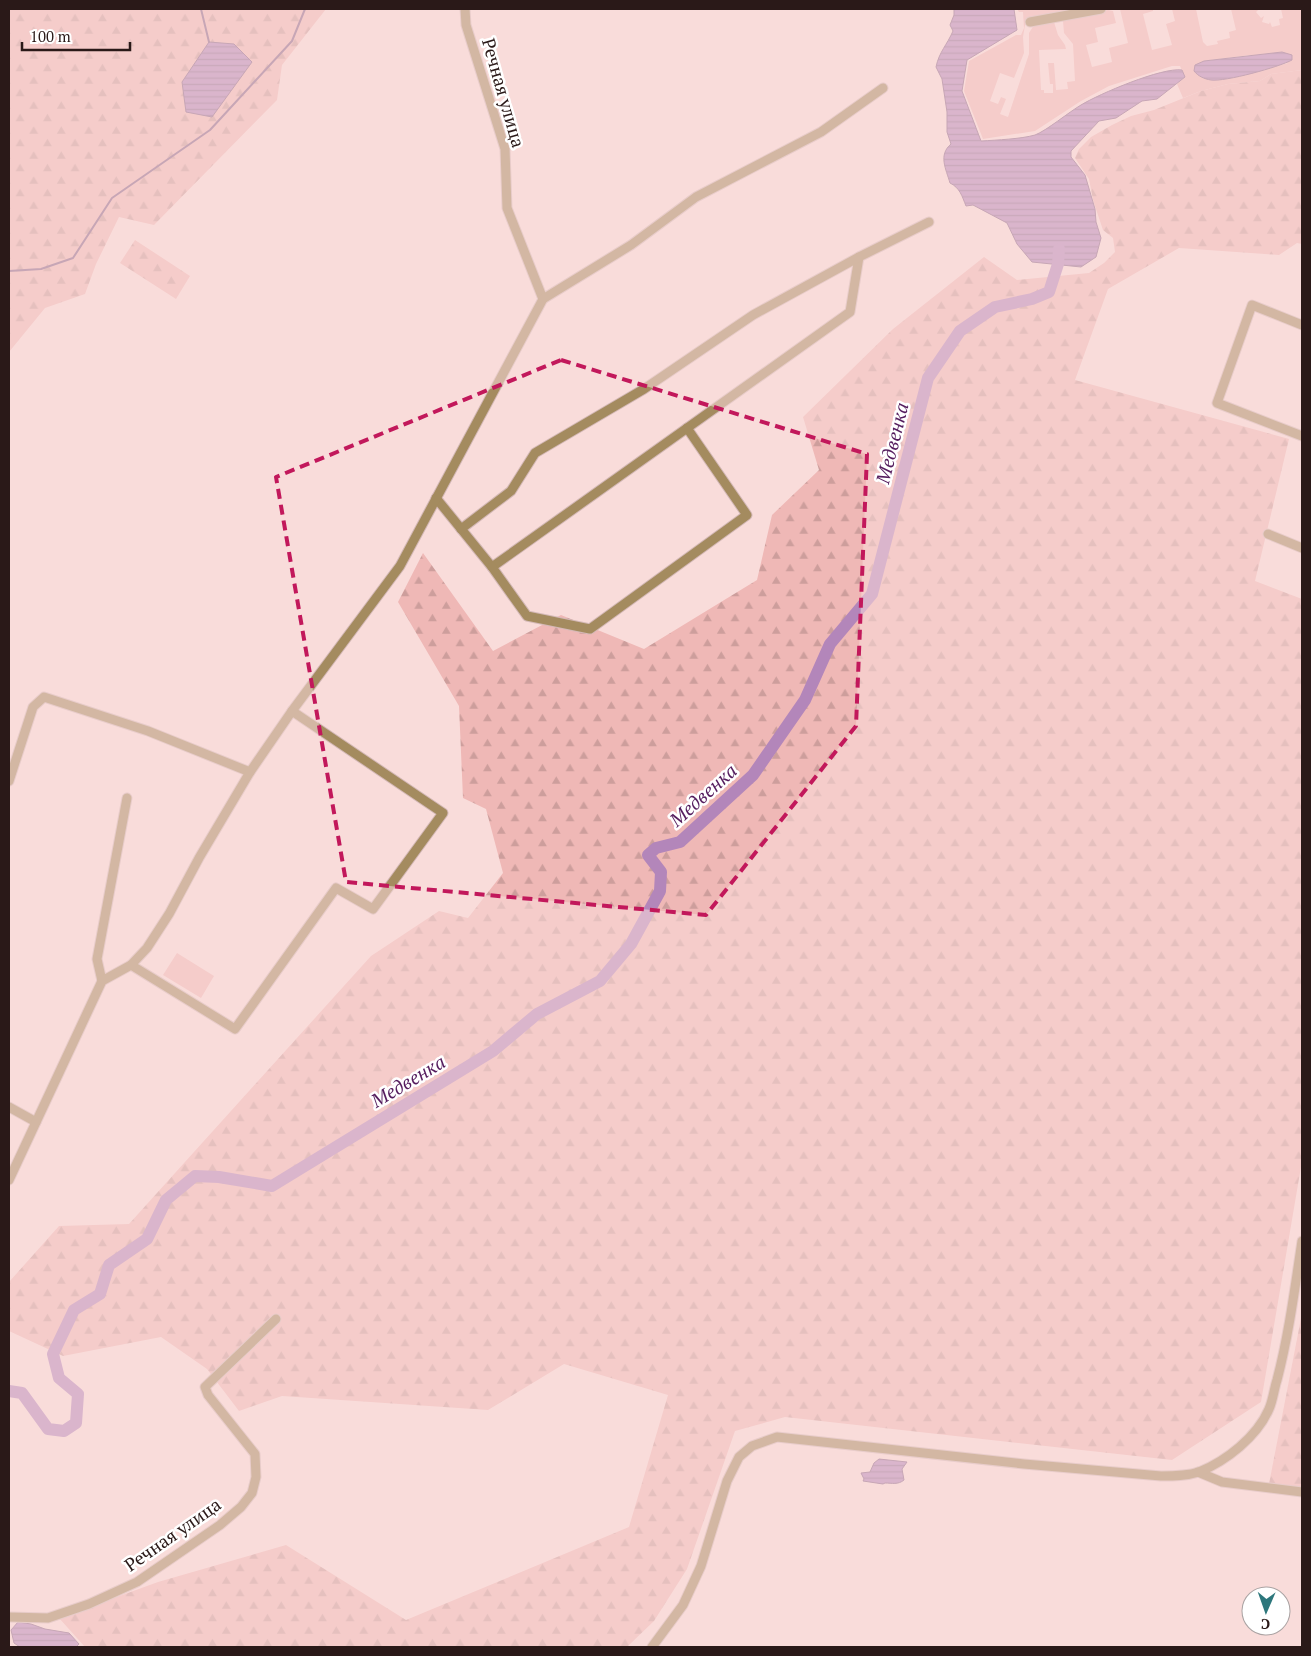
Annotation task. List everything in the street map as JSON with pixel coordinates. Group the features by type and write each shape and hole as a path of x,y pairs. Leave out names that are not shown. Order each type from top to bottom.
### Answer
{"street":[{"name":"Речная улица","path":"465,9 466,25 505,149 507,208 542,299"},
{"path":"1030,22 1101,9"},
{"path":"9,1180 102,981 131,965 159,931 250,772 292,710 400,566 542,299 631,245 696,197 821,132 883,88"},
{"path":"461,528 511,491 535,453 644,389 753,315 859,256 929,222"},
{"path":"492,567 850,312 859,256"},
{"path":"1302,325 1252,305 1217,403 1302,436"},
{"path":"436,498 492,567 527,616 590,629 747,515 687,428"},
{"path":"1268,534 1302,548"},
{"path":"9,781 33,707 44,697 148,731 250,772"},
{"path":"131,965 235,1029 336,888 373,909 442,813 292,710"},
{"path":"102,981 97,959 127,798"},
{"path":"9,1108 36,1122"},
{"path":"652,1647 683,1605 701,1566 727,1481 739,1458 752,1446 776,1437 1024,1464 1161,1476 1180,1476 1198,1472 1218,1462 1254,1433 1269,1410 1284,1352 1302,1241"},
{"name":"Речная улица","path":"9,1617 48,1618 89,1604 129,1585 220,1525 241,1507 252,1493 256,1478 255,1454 208,1395 205,1387 276,1318"},
{"path":"1198,1472 1222,1482 1302,1492"}],"highlighted area":[{"path":"561,360 867,454 856,726 706,915 346,882 276,477"}],"green space":[{"path":"9,9 326,9 282,65 277,100 154,225 119,217 96,264 85,294 45,308 9,352"},
{"path":"1017,9 1087,9 1026,19 1023,37 1024,53 1014,78 1000,73 990,101 998,104 1001,97 1006,99 1000,114 1008,117 1029,54 1029,33 1034,25 1054,22 1058,35 1065,45 1066,49 1039,50 1041,90 1044,90 1044,93 1053,93 1048,63 1054,63 1056,90 1068,89 1067,82 1075,81 1073,44 1064,33 1063,21 1108,10 1113,11 1116,23 1095,28 1098,42 1086,45 1092,67 1112,62 1109,48 1128,43 1120,9 1153,9 1153,11 1143,14 1152,50 1172,45 1166,24 1175,21 1172,9 1196,9 1203,42 1207,46 1218,44 1217,41 1230,38 1229,32 1236,30 1231,9 1259,9 1256,12 1261,18 1264,16 1262,22 1269,24 1270,22 1272,27 1280,25 1279,19 1283,18 1281,9 1302,9 1302,70 1271,74 1260,81 1228,84 1183,98 1177,84 1185,77 1180,66 1172,66 1109,86 1081,101 1035,131 983,139 964,91 969,61 1016,35 1021,35 1024,28 1023,12 1019,12","holes":["1250,55 1288,63 1230,78 1213,80 1204,61"]},
{"path":"1302,70 1302,244 1297,243 1279,255 1179,248 1108,289 1075,380 1289,439 1255,581 1302,599 1302,1161 1261,1402 1172,1460 785,1417 735,1431 687,1569 654,1621 627,1647 85,1647 59,1618 158,1582 286,1545 406,1620 629,1527 668,1395 564,1364 488,1410 282,1396 239,1411 207,1369 161,1337 63,1356 9,1331 9,1282 59,1226 129,1224 371,956 439,911 468,918 503,873 486,809 463,798 459,706 398,602 423,553 493,651 561,615 644,649 757,580 772,515 819,470 803,417 893,329 984,257 1017,280 1089,273 1104,263 1115,252 1113,238 1103,230 1093,200 1089,179 1075,158 1079,149 1091,137 1131,116 1154,110 1201,91 1228,84 1260,81 1271,74"},
{"path":"135,240 190,276 176,299 120,263"},
{"path":"177,953 214,976 201,998 163,975"},
{"path":"1302,1313 1302,1493 1268,1489"}],"shaded area":[{"path":"954,9 1014,9 1017,30 967,60 962,91 981,141 1035,135 1081,105 1102,94 1146,77 1173,70 1182,70 1185,77 1157,99 1142,101 1116,118 1099,121 1071,151 1071,157 1085,175 1101,238 1096,257 1081,267 1032,262 1017,244 1007,223 973,205 966,206 958,190 950,183 944,157 947,148 951,144 947,132 947,112 942,79 936,67 939,57 953,31 950,25"},
{"path":"209,42 234,44 252,62 212,117 186,112 182,82"},
{"path":"1282,52 1292,55 1292,60 1239,76 1211,80 1201,77 1194,71 1195,65 1204,61"},
{"path":"879,1459 907,1462 902,1469 904,1480 897,1483 883,1484 863,1481 861,1473 870,1472 874,1463"},
{"path":"18,1622 69,1633 79,1644 76,1647 20,1647 14,1643 11,1630"}],"waterway":[{"path":"201,9 209,42"},
{"path":"9,271 41,269 73,258 112,198 210,130 292,41 305,9"},
{"name":"Медвенка","path":"9,1391 22,1393 48,1429 64,1431 76,1423 78,1394 59,1378 53,1354 74,1310 100,1294 109,1265 147,1239 166,1200 195,1176 219,1177 272,1186 493,1051 537,1014 600,981 631,944 660,891 661,872 648,855 656,848 680,842 753,775 805,700 830,644 872,594 928,378 960,331 995,307 1032,299 1049,292 1058,264 1059,249"}]}
